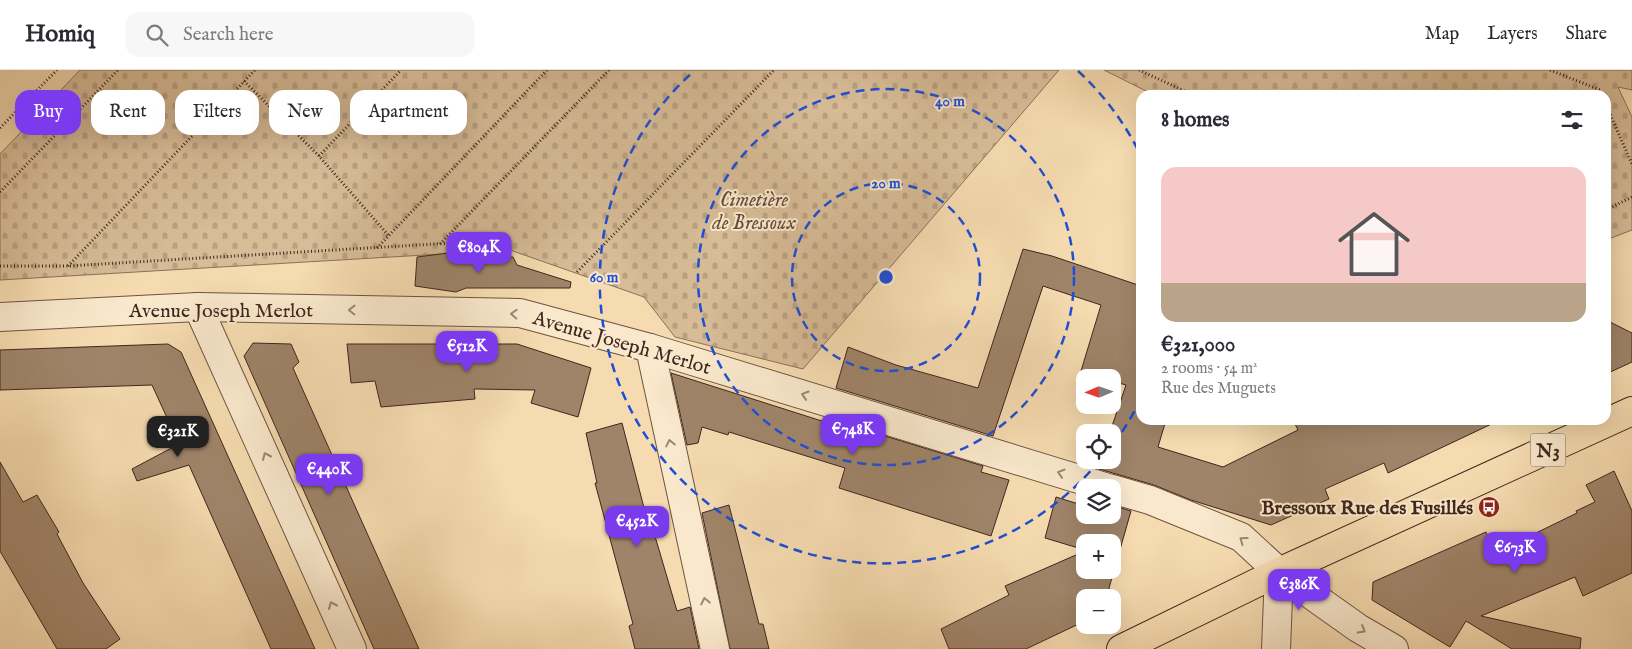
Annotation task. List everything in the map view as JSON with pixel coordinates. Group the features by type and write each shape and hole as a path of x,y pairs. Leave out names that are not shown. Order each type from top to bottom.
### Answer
{"main road":[{"name":"N3","path":"1611,421 1632,411"},
{"name":"N3","path":"1121,649 1279,572 1601,425"}],"street":[{"name":"Avenue Joseph Merlot","path":"0,317 198,307 520,313 650,348 1079,479"},
{"path":"198,307 352,649"},
{"path":"650,348 715,649"},
{"path":"1121,492 1150,500 1241,537 1279,572 1358,628 1394,649"},
{"path":"1276,649 1279,572"}],"path":[{"path":"0,128 57,70"},
{"path":"0,192 118,70"},
{"path":"68,266 255,70"},
{"path":"319,156 401,70"},
{"path":"377,248 547,70"},
{"path":"440,244 609,70"},
{"path":"577,272 774,70"},
{"path":"1139,70 1182,90"},
{"path":"1550,70 1600,90"},
{"path":"244,81 319,156 389,236"},
{"path":"1611,116 1632,164"},
{"path":"1611,208 1632,197"},
{"path":"0,266 68,266 501,240"}],"green space":[{"name":"Cimetière de Bressoux","path":"80,70 1059,70 803,369 675,337 644,297 510,250 0,280 0,154 18,135 81,135 81,90 61,90"},
{"path":"1104,70 1632,70 1632,90 1618,87 1632,117 1632,230 1611,238 1611,90 1144,90"}],"building":[{"path":"1023,249 1052,256 1136,284 1136,425 1165,425 1158,447 1223,467 1298,430 1296,425 1489,425 1388,473 1384,463 1325,489 1329,499 1271,525 1191,500 1154,485 1099,469 1121,469 1121,424 1113,424 1116,414 1121,414 1121,400 1126,385 1121,384 1121,369 1082,369 1101,305 1043,286 993,436 836,388 848,347 896,365 978,388"},
{"path":"456,252 465,257 513,257 517,265 571,282 570,288 466,288 456,292 415,286 417,257"},
{"path":"1611,322 1632,333 1632,362 1611,372"},
{"path":"253,343 291,344 299,362 293,368 419,649 374,649 244,356"},
{"path":"168,344 181,352 315,649 271,649 189,465 137,481 132,469 179,444 152,385 0,390 0,350"},
{"path":"347,344 517,344 591,368 578,417 531,403 535,390 474,389 475,399 381,407 375,381 351,383"},
{"path":"671,373 825,422 826,418 983,466 981,472 1009,480 991,536 839,488 845,468 729,432 728,435 702,427 698,443 687,445"},
{"path":"622,423 649,527 652,526 677,611 690,607 699,649 635,649 629,626 633,624 595,483 597,483 586,433"},
{"path":"0,462 23,502 37,495 59,532 57,534 83,583 120,639 106,649 57,649 0,551"},
{"path":"1614,471 1632,511 1632,573 1583,596 1575,577 1481,616 1581,638 1580,649 1512,649 1466,621 1450,647 1372,600 1373,582 1486,532 1495,553 1577,513 1576,511 1595,502 1586,485"},
{"path":"1056,497 1076,503 1076,524 1121,524 1121,508 1131,511 1121,546 1121,534 1076,534 1076,547 1045,538"},
{"path":"729,505 759,624 763,624 769,649 730,649 702,513"},
{"path":"1076,555 1076,579 1112,579 1109,589 1076,589 1076,625 1026,649 949,649 941,629 1009,595 1005,586"}],"place":[{"name":"Bressoux Rue des Fusillés","path":"1489,507"}]}
